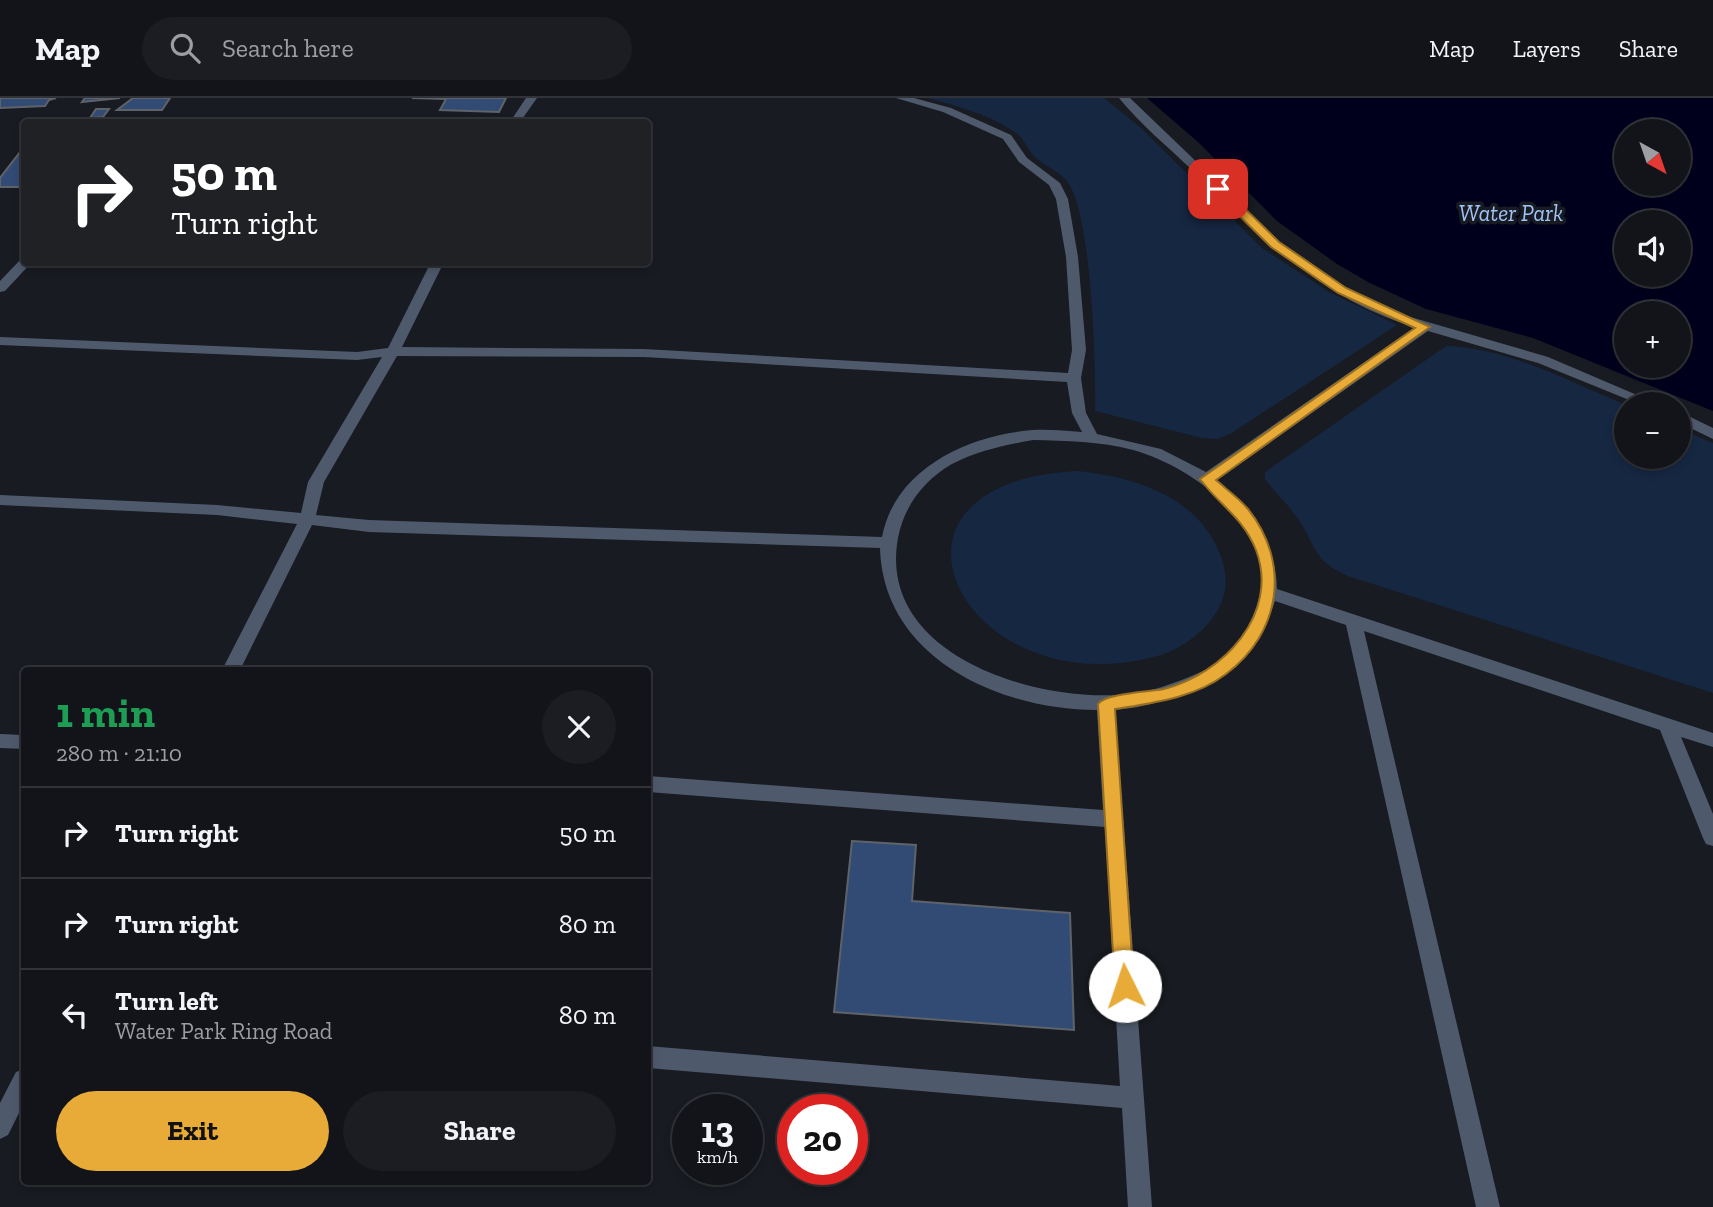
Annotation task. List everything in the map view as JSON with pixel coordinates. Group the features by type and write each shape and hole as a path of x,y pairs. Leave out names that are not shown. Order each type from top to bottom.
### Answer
{"street":[{"path":"517,119 532,98"},
{"path":"901,98 947,110 984,124 1007,137 1023,160 1054,183 1062,199 1072,257 1079,350 1074,378 1079,413 1091,436"},
{"path":"1124,98 1275,244 1342,291 1424,327 1544,360 1622,392"},
{"path":"0,288 22,266"},
{"path":"233,667 307,520 316,482 394,349 436,266"},
{"path":"1207,479 1424,327"},
{"path":"0,341 357,356 394,349 493,352 604,350 952,373 1074,378"},
{"path":"1691,423 1713,434"},
{"path":"1033,435 1091,436 1132,444 1172,459 1207,479 1242,512 1264,551 1269,593 1255,635 1220,670 1168,694 1106,704 1034,697 969,672 920,634 891,589 886,543 902,502 934,469 979,446 1033,435"},
{"path":"0,500 217,510 369,526 886,543"},
{"path":"1269,593 1713,740"},
{"path":"1353,620 1488,1207"},
{"path":"1106,704 1140,1207"},
{"path":"1667,725 1713,838"},
{"path":"0,741 21,742"},
{"path":"651,783 1112,819"},
{"path":"651,1057 1133,1098"},
{"path":"0,1127 21,1086"}],"shaded area":[{"path":"927,98 1104,98 1140,127 1262,248 1329,292 1397,325 1230,434 1217,439 1202,438 1095,411 1091,290 1082,222 1075,196 1066,180 1036,158 1019,136 1006,127 973,112"},
{"path":"1446,346 1469,348 1515,359 1614,400 1614,469 1691,469 1691,434 1713,443 1713,693 1348,576 1321,558 1296,516 1265,479 1265,472"},
{"path":"1077,471 1120,478 1161,493 1196,517 1210,534 1223,562 1225,590 1222,601 1217,612 1202,630 1172,651 1161,655 1092,664 1033,652 988,625 960,589 951,550 966,513 1007,485"}],"water":[{"name":"Water Park","path":"1147,98 1713,98 1713,411 1691,402 1691,392 1666,392 1632,378 1691,378 1691,301 1614,301 1614,371 1533,338 1426,309 1337,264 1277,221 1198,142"}],"building":[{"path":"0,98 56,98 49,100 45,106 0,108"},
{"path":"85,98 120,98 82,102"},
{"path":"133,98 170,98 162,110 117,110"},
{"path":"412,98 506,98 499,112 440,110 446,99"},
{"path":"96,109 109,109 103,117 90,118"},
{"path":"21,151 21,187 0,187 0,178"},
{"path":"852,841 916,845 912,901 1070,913 1074,1030 834,1012"}],"route":[{"path":"1125,986 1106,704 1168,694 1220,670 1255,635 1269,593 1264,551 1242,512 1207,479 1424,327 1395,317 1342,291 1275,244 1218,189"}]}
